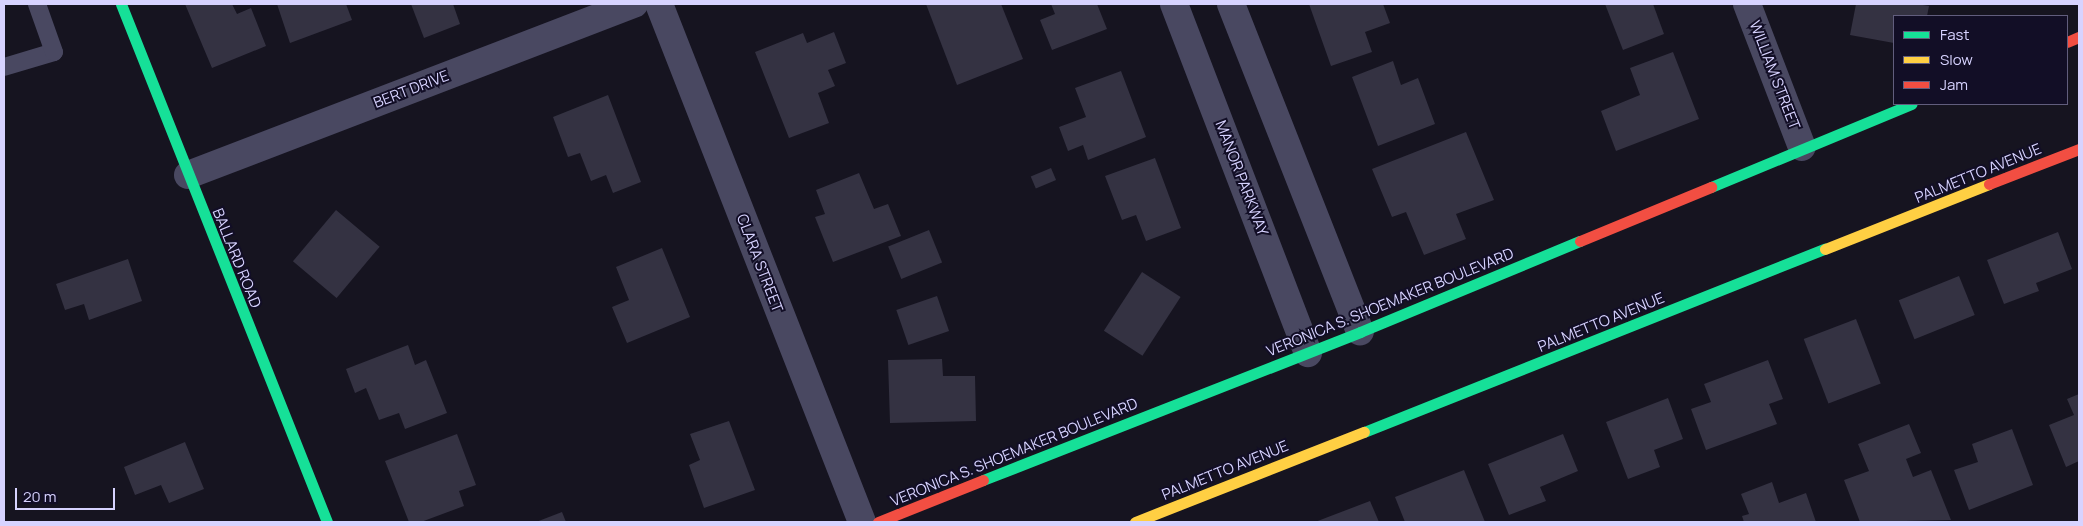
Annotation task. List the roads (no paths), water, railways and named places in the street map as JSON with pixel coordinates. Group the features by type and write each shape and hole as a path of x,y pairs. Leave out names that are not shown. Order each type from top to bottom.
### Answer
{"street":[{"name":"BALLARD ROAD","path":"121,4 326,522"},
{"name":"BERT DRIVE","path":"188,175 634,4"},
{"name":"CLARA STREET","path":"659,4 862,522"},
{"name":"MANOR PARKWAY","path":"1174,4 1308,353"},
{"path":"1231,4 1360,332"},
{"name":"WILLIAM STREET","path":"1747,4 1802,147"},
{"name":"VERONICA S. SHOEMAKER BOULEVARD","path":"878,522 1360,332 1802,147 1908,105"},
{"name":"PALMETTO AVENUE","path":"1134,522 2079,149"}],"lane":[{"path":"4,67 54,52 37,4"}]}
